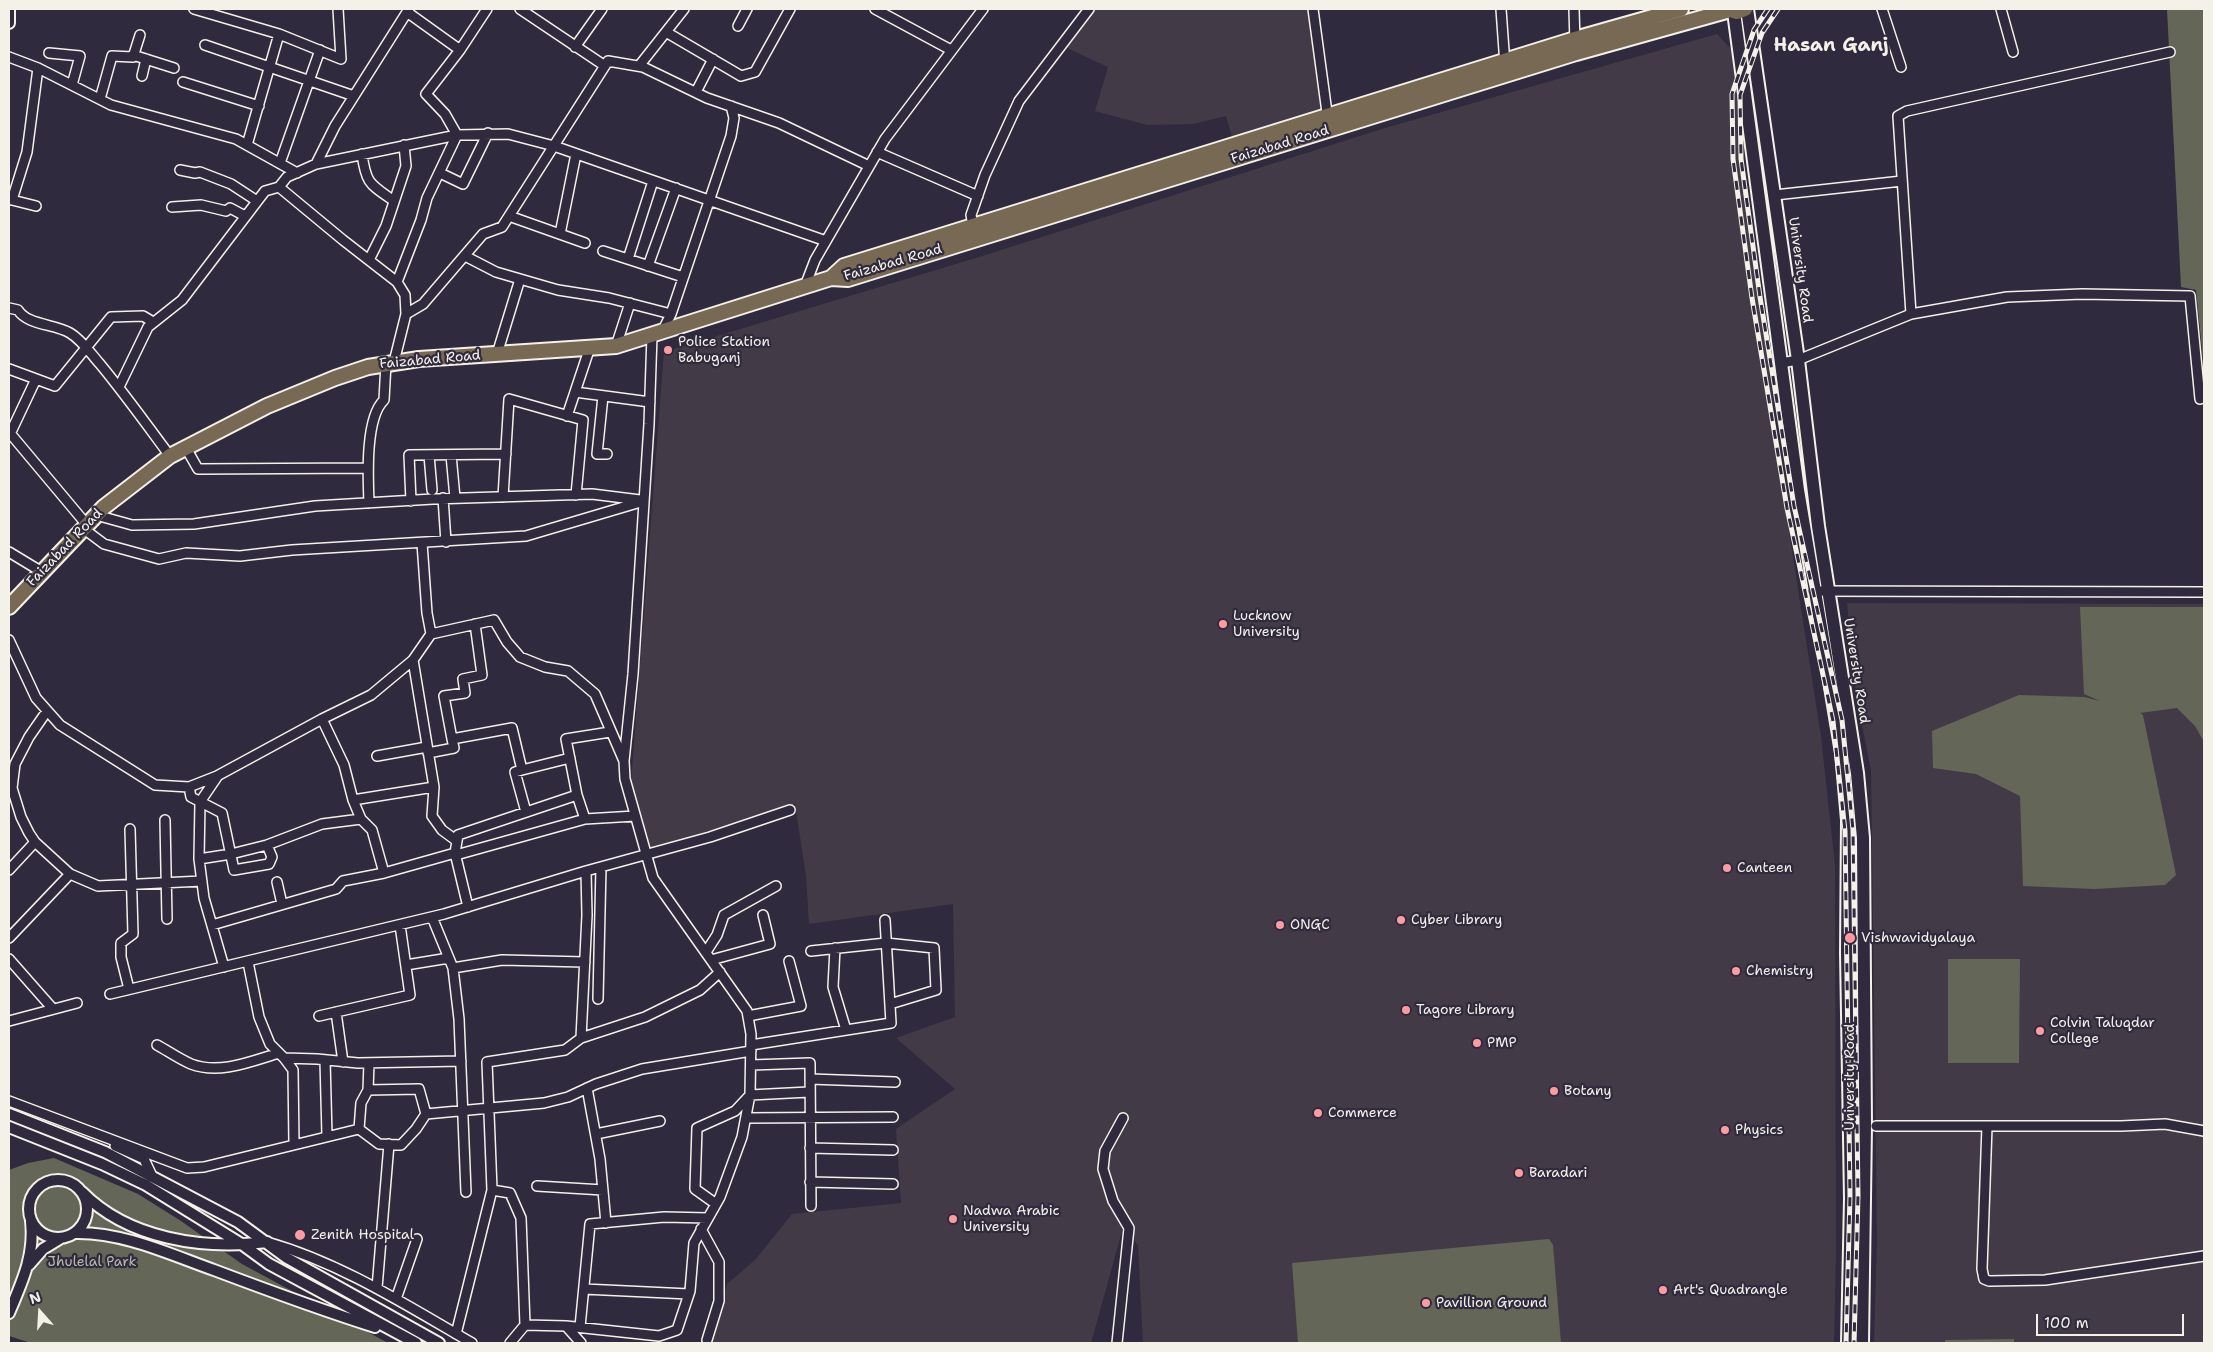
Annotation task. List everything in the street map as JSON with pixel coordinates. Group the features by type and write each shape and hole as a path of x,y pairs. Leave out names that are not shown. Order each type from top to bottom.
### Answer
{"main road":[{"name":"Faizabad Road","path":"1506,68 1575,39 1681,9"},
{"name":"Faizabad Road","path":"9,607 89,523 170,456 267,406 335,378 390,362 497,354 589,350 616,346 831,278 848,278 974,232 1506,68 1576,53 1737,10"},
{"name":"University Road","path":"1737,10 1775,196 1798,360 1818,526 1856,773 1863,838 1865,1126 1862,1343"},
{"name":"University Road","path":"1737,10 1796,480 1842,753 1848,835 1847,954 1851,1199 1848,1343"},
{"path":"1796,480 1812,477"}],"street":[{"path":"9,9 9,23"},
{"path":"194,9 280,34 341,59 338,9"},
{"path":"457,135 445,114 426,94 460,50 487,9"},
{"path":"520,9 605,66"},
{"path":"575,47 601,9"},
{"path":"639,66 684,9"},
{"path":"738,26 747,9"},
{"path":"666,32 741,76 755,72 790,9"},
{"path":"875,9 951,50"},
{"path":"805,286 814,260 869,166 951,50 983,9"},
{"path":"974,232 971,215 985,174 1019,101 1089,9"},
{"path":"1313,9 1329,123"},
{"path":"1501,9 1506,68"},
{"path":"1574,9 1576,53"},
{"path":"1882,9 1901,67"},
{"path":"2001,9 2013,52"},
{"path":"316,164 335,126 408,10 460,50"},
{"path":"247,145 280,34"},
{"path":"134,55 140,35"},
{"path":"205,45 354,96"},
{"path":"280,163 320,50"},
{"path":"49,52 80,56 72,85"},
{"path":"1912,314 1898,116 1907,111 2170,52"},
{"path":"100,99 112,56 133,57 134,55 174,68"},
{"path":"9,57 38,68 111,106 236,139 297,173"},
{"path":"142,76 146,59"},
{"path":"696,92 713,59"},
{"path":"406,314 423,304 483,234 502,227 608,61 639,66 696,92 779,123 869,166"},
{"path":"36,206 11,200 27,152 38,68"},
{"path":"183,82 259,106"},
{"path":"525,1325 580,1327 659,1336 677,1330 689,1294 694,1243 716,1204 742,1138 750,1095 751,1048 747,1011 653,878 625,779 624,761 632,688 650,402 657,334 671,314 731,136 734,118 731,106"},
{"path":"440,173 463,184 488,133"},
{"path":"119,387 148,327 182,300 265,191 279,187 287,177 316,164 404,145 457,135 508,134 554,146 826,241"},
{"path":"397,282 421,220 427,198 457,135"},
{"path":"369,260 386,226 406,166 404,145"},
{"path":"878,152 978,196"},
{"path":"362,154 365,176 394,201"},
{"path":"560,234 576,154"},
{"path":"180,170 200,172 231,184 257,201"},
{"path":"628,259 653,181"},
{"path":"1775,196 1902,181"},
{"path":"279,187 397,282 405,295 406,314 390,362 384,400 377,406 367,459 369,503"},
{"path":"648,266 676,188"},
{"path":"172,207 201,205 226,211 230,208 245,216"},
{"path":"509,216 585,243"},
{"path":"603,251 684,277"},
{"path":"465,256 496,272 558,290 609,298 671,314"},
{"path":"497,354 520,279"},
{"path":"1781,363 1798,360 1912,314 2007,297 2082,294 2190,296 2200,399 2204,398"},
{"path":"616,346 630,303"},
{"path":"9,308 18,310 32,320 70,333 87,349 119,387 170,456"},
{"path":"9,369 55,386 87,349 111,317 143,316 153,322"},
{"path":"567,416 589,350"},
{"path":"36,379 9,433 89,523 104,544 159,559 186,553 240,556 292,550 526,536 644,501"},
{"path":"575,392 650,402"},
{"path":"580,453 602,454 603,396"},
{"path":"503,496 509,399 583,420 576,495"},
{"path":"186,448 198,469 368,468"},
{"path":"411,501 409,455 506,454"},
{"path":"429,455 432,490"},
{"path":"451,455 455,498"},
{"path":"89,523 132,525 194,524 316,506 443,498 592,494 644,501"},
{"path":"443,498 446,542"},
{"path":"422,543 427,613 431,634"},
{"path":"9,552 42,572"},
{"path":"1814,591 2204,592"},
{"path":"9,640 36,698 60,725 155,785 189,787 217,776 371,694 413,660 431,634 494,620 507,642 520,657 545,667 568,671 595,694 624,761"},
{"path":"377,756 454,748 444,696 465,693 464,679 482,675 475,624"},
{"path":"413,660 434,787 432,816 442,830 457,841"},
{"path":"47,711 29,737 15,764 12,788 21,817 35,842 70,874 98,886 202,881"},
{"path":"322,719 344,765 353,800 361,819 372,830 384,873"},
{"path":"452,739 512,728 522,770"},
{"path":"585,819 577,795 566,739 610,732"},
{"path":"526,812 515,772 570,758"},
{"path":"217,776 200,802 199,859 212,925 224,967"},
{"path":"189,787 191,797 222,813 234,870 268,864 272,857 267,845"},
{"path":"353,800 434,787"},
{"path":"468,907 456,854 458,835 577,795"},
{"path":"110,994 432,917 586,871 710,837 790,810"},
{"path":"212,925 336,889 343,881 384,873 585,819 636,816"},
{"path":"199,859 231,854 267,845 322,824 361,819"},
{"path":"165,820 167,919"},
{"path":"129,989 121,957 121,944 133,934 130,829"},
{"path":"9,870 35,842"},
{"path":"598,999 601,867"},
{"path":"581,1038 585,962 586,871"},
{"path":"9,938 70,874"},
{"path":"276,882 282,904"},
{"path":"709,956 724,915 776,886"},
{"path":"709,956 770,944 763,915"},
{"path":"432,917 453,968 459,1019 466,1192"},
{"path":"426,1114 544,1103 568,1097 642,1069 891,1023 885,920"},
{"path":"319,1016 410,995 400,925"},
{"path":"811,951 886,943 934,948 936,990 890,1004"},
{"path":"835,948 833,987 846,1030"},
{"path":"406,965 449,958"},
{"path":"9,959 53,1009"},
{"path":"453,968 502,960 585,962"},
{"path":"748,1016 801,1006 789,961"},
{"path":"248,962 259,1017 270,1044 282,1055 293,1070 294,1144"},
{"path":"456,1334 492,1190 487,1062 565,1050 581,1038 645,1017 700,990 720,972"},
{"path":"9,1021 77,1003"},
{"path":"336,1012 343,1062"},
{"path":"156,1045 192,1064 209,1068 237,1066 282,1055 358,1063 460,1061"},
{"path":"325,1060 327,1136"},
{"path":"358,1063 368,1090"},
{"path":"359,1129 361,1102 368,1090 369,1063"},
{"path":"751,1065 810,1063 811,1206"},
{"path":"810,1079 894,1082"},
{"path":"588,1088 596,1134 606,1223"},
{"path":"9,1101 187,1168 204,1167 359,1129 379,1144 400,1145 416,1129 426,1114 419,1089 368,1090"},
{"path":"716,1204 695,1189 697,1128 735,1111 750,1095 809,1092"},
{"path":"9,1114 105,1152 152,1176 238,1222 287,1258 439,1343"},
{"path":"746,1118 893,1116"},
{"path":"1117,1343 1128,1228 1113,1201 1103,1169 1105,1151 1123,1118"},
{"path":"596,1134 660,1121"},
{"path":"1876,1126 2165,1124 2204,1131"},
{"path":"72,1125 144,1159 152,1176"},
{"path":"1986,1126 1982,1269 1984,1279 1990,1281 2045,1280 2204,1256"},
{"path":"9,1127 102,1164 146,1185 243,1245 269,1264 416,1343"},
{"path":"377,1288 389,1144"},
{"path":"810,1148 893,1150"},
{"path":"9,1313 27,1270 32,1243 28,1208 30,1199 40,1185 59,1180 72,1183 100,1208 121,1222 180,1241 243,1245 266,1242 297,1251 377,1288 472,1343"},
{"path":"810,1182 893,1184"},
{"path":"537,1186 603,1190"},
{"path":"492,1190 510,1193 521,1218 525,1325 510,1343"},
{"path":"75,1233 86,1217 87,1204 82,1192"},
{"path":"580,1327 590,1224 664,1217 708,1218"},
{"path":"30,1220 44,1235 63,1238"},
{"path":"701,1230 719,1262 719,1301 707,1340"},
{"path":"27,1270 43,1249 63,1238 75,1233 105,1234 138,1243 320,1310 398,1334"},
{"path":"396,1299 417,1239"},
{"path":"584,1289 689,1294"},
{"path":"566,1326 581,1343"}],"shaded area":[{"path":"1095,9 1310,9 1323,111 1232,137 1226,116 1193,124 1147,125 1095,111 1108,67 1067,48"},
{"name":"Lucknow University","path":"1717,34 1731,49 1785,506 1821,736 1835,866 1836,1252 1834,1343 1143,1343 1138,1246 1124,1224 1091,1343 711,1343 727,1284 755,1260 792,1214 901,1203 896,1129 955,1089 896,1038 955,1017 953,904 809,924 806,876 795,804 651,849 631,783 664,352 979,257 1385,128"},
{"name":"Colvin Taluqdar College","path":"1847,603 2204,604 2204,1343 1874,1343 1877,1240 1871,771 1856,694"}],"green space":[{"path":"2167,9 2204,9 2204,369 2196,290 2181,287"},
{"path":"2080,607 2204,607 2204,742 2195,726 2177,708 2140,713 2143,715 2176,875 2165,885 2094,889 2023,886 2020,796 1976,774 1933,768 1932,731 2019,695 2084,697 2100,701 2084,694"},
{"path":"1948,959 2020,959 2019,1063 1948,1063"},
{"name":"Jhulelal Park","path":"54,1158 138,1194 181,1221 242,1264 388,1343 31,1343 9,1336 9,1170 28,1163"},
{"name":"Pavillion Ground","path":"1549,1239 1553,1245 1561,1343 1298,1343 1292,1263"},
{"path":"2014,1339 2014,1343 1945,1343 1945,1340"}],"railway":[{"path":"1768,9 1754,30 1732,94 1733,159 1752,298 1787,508 1833,721 1845,831 1850,1196 1846,1343"},
{"path":"1778,9 1762,33 1740,95 1741,159 1760,297 1794,506 1842,720 1853,830 1858,1196 1854,1343"}],"place":[{"name":"Police Station Babuganj","path":"668,350"},
{"name":"Lucknow University","path":"1223,624"},
{"name":"Canteen","path":"1727,868"},
{"name":"Cyber Library","path":"1401,920"},
{"name":"ONGC","path":"1280,925"},
{"name":"Vishwavidyalaya","path":"1850,938"},
{"name":"Chemistry","path":"1736,971"},
{"name":"Tagore Library","path":"1406,1010"},
{"name":"Colvin Taluqdar College","path":"2040,1031"},
{"name":"PMP","path":"1477,1043"},
{"name":"Botany","path":"1554,1091"},
{"name":"Commerce","path":"1318,1113"},
{"name":"Physics","path":"1725,1130"},
{"name":"Baradari","path":"1519,1173"},
{"name":"Nadwa Arabic University","path":"953,1219"},
{"name":"Zenith Hospital","path":"300,1235"},
{"name":"Art's Quadrangle","path":"1663,1290"},
{"name":"Pavillion Ground","path":"1426,1303"}],"district":[{"name":"Hasan Ganj","path":"1831,46"}]}
